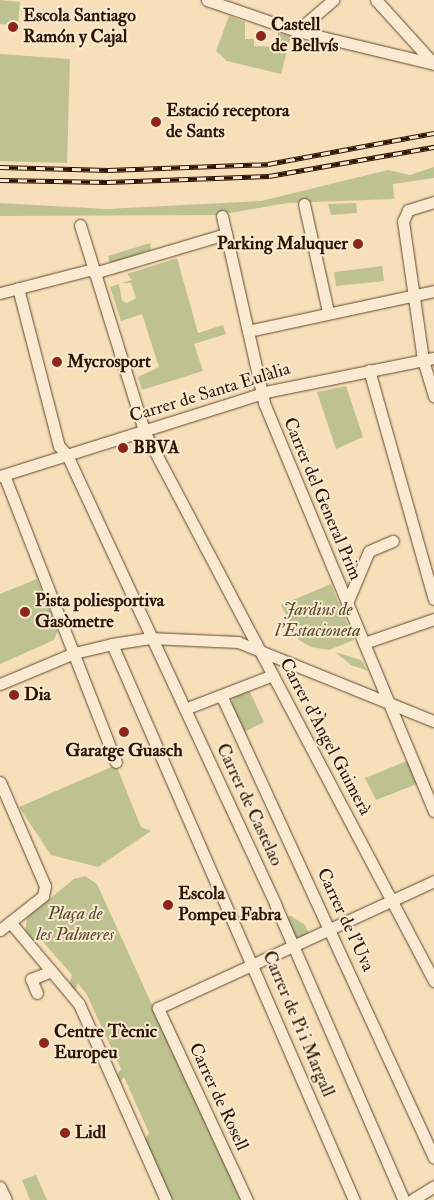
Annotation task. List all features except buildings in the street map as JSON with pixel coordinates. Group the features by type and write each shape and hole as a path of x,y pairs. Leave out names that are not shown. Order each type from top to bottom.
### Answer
{"street":[{"path":"207,0 297,30 434,64"},
{"path":"231,0 241,12"},
{"path":"297,30 333,0"},
{"path":"376,0 434,64"},
{"path":"434,202 406,212 403,221 413,294 428,359 434,396"},
{"path":"304,204 328,312"},
{"name":"Carrer del General Prim","path":"222,216 262,394 434,811"},
{"name":"Carrer d'Àngel Guimerà","path":"80,225 144,431 254,646 273,675 434,981"},
{"path":"0,293 94,271 226,234"},
{"name":"Carrer de Castelao","path":"18,288 59,446 67,455 149,638 185,709 293,946 404,1200"},
{"path":"248,331 413,294 434,292"},
{"name":"Carrer de Santa Eulàlia","path":"2,475 262,394 428,359"},
{"path":"369,370 434,599"},
{"path":"2,475 116,762"},
{"path":"347,603 369,551 393,541"},
{"path":"364,643 434,618"},
{"path":"0,684 74,653 149,638 254,646 389,704 434,721"},
{"name":"Carrer de Pi i Margall","path":"112,644 183,813 253,962 354,1200"},
{"path":"185,709 222,697 273,675"},
{"name":"Carrer de l'Uva","path":"222,697 434,1158"},
{"path":"0,782 42,875 43,896 0,930"},
{"path":"253,962 331,931 434,881"},
{"path":"10,922 78,1004 166,1200"},
{"name":"Carrer de Rosell","path":"247,1200 158,1008 253,962"},
{"path":"37,993 27,981 52,971"},
{"path":"412,1200 434,1186"},
{"path":"0,1187 6,1200"}],"green space":[{"path":"0,0 20,2 18,25 0,24"},
{"path":"229,16 245,22 245,39 254,39 254,46 278,47 278,33 291,36 281,74 227,61 216,51"},
{"path":"0,54 70,59 67,163 0,161"},
{"path":"434,167 434,178 393,184 394,199 287,203 218,215 0,216 0,203 107,209 261,201 388,170 410,175"},
{"path":"356,203 357,213 331,215 328,204"},
{"path":"150,243 151,250 110,263 108,256"},
{"path":"177,258 198,333 223,325 226,334 194,344 203,371 142,390 138,377 159,367 142,314 121,321 110,287 119,284 122,301 127,303 136,298 131,283 122,283 132,280 127,274"},
{"path":"382,266 384,281 336,286 334,272"},
{"path":"346,386 363,437 336,449 317,392"},
{"name":"Pista poliesportiva Gasòmetre","path":"37,579 58,630 54,640 0,664 0,594"},
{"name":"Jardins de l'Estacioneta","path":"331,584 354,640 329,650 311,647 299,640 281,605"},
{"path":"335,652 361,660 368,671 351,665"},
{"path":"249,690 264,722 244,732 231,704 234,696"},
{"path":"407,761 417,784 376,800 365,778"},
{"path":"116,765 141,827 151,831 98,867 51,855 19,807"},
{"name":"Plaça de les Palmeres","path":"85,876 97,884 241,1200 170,1200 144,1141 149,1133 124,1077 119,1084 116,1076 121,1069 87,995 78,983 75,992 69,985 72,975 38,936 35,944 25,932 27,917 74,879"},
{"path":"291,916 305,925 310,936 296,940 284,917"},
{"path":"36,1175 47,1200 30,1200 22,1180"}],"railway":[{"path":"0,167 108,170 268,164 434,133"},
{"path":"0,180 107,182 269,176 434,147"}],"place":[{"name":"Escola Santiago Ramón y Cajal","path":"13,27"},
{"name":"Castell de Bellvís","path":"261,36"},
{"name":"Estació receptora de Sants","path":"156,122"},
{"name":"Parking Maluquer","path":"358,244"},
{"name":"Mycrosport","path":"57,362"},
{"name":"BBVA","path":"123,448"},
{"name":"Pista poliesportiva Gasòmetre","path":"25,612"},
{"name":"Dia","path":"14,695"},
{"name":"Garatge Guasch","path":"124,732"},
{"name":"Escola Pompeu Fabra","path":"168,905"},
{"name":"Centre Tècnic Europeu","path":"44,1043"},
{"name":"Lidl","path":"65,1133"}]}
